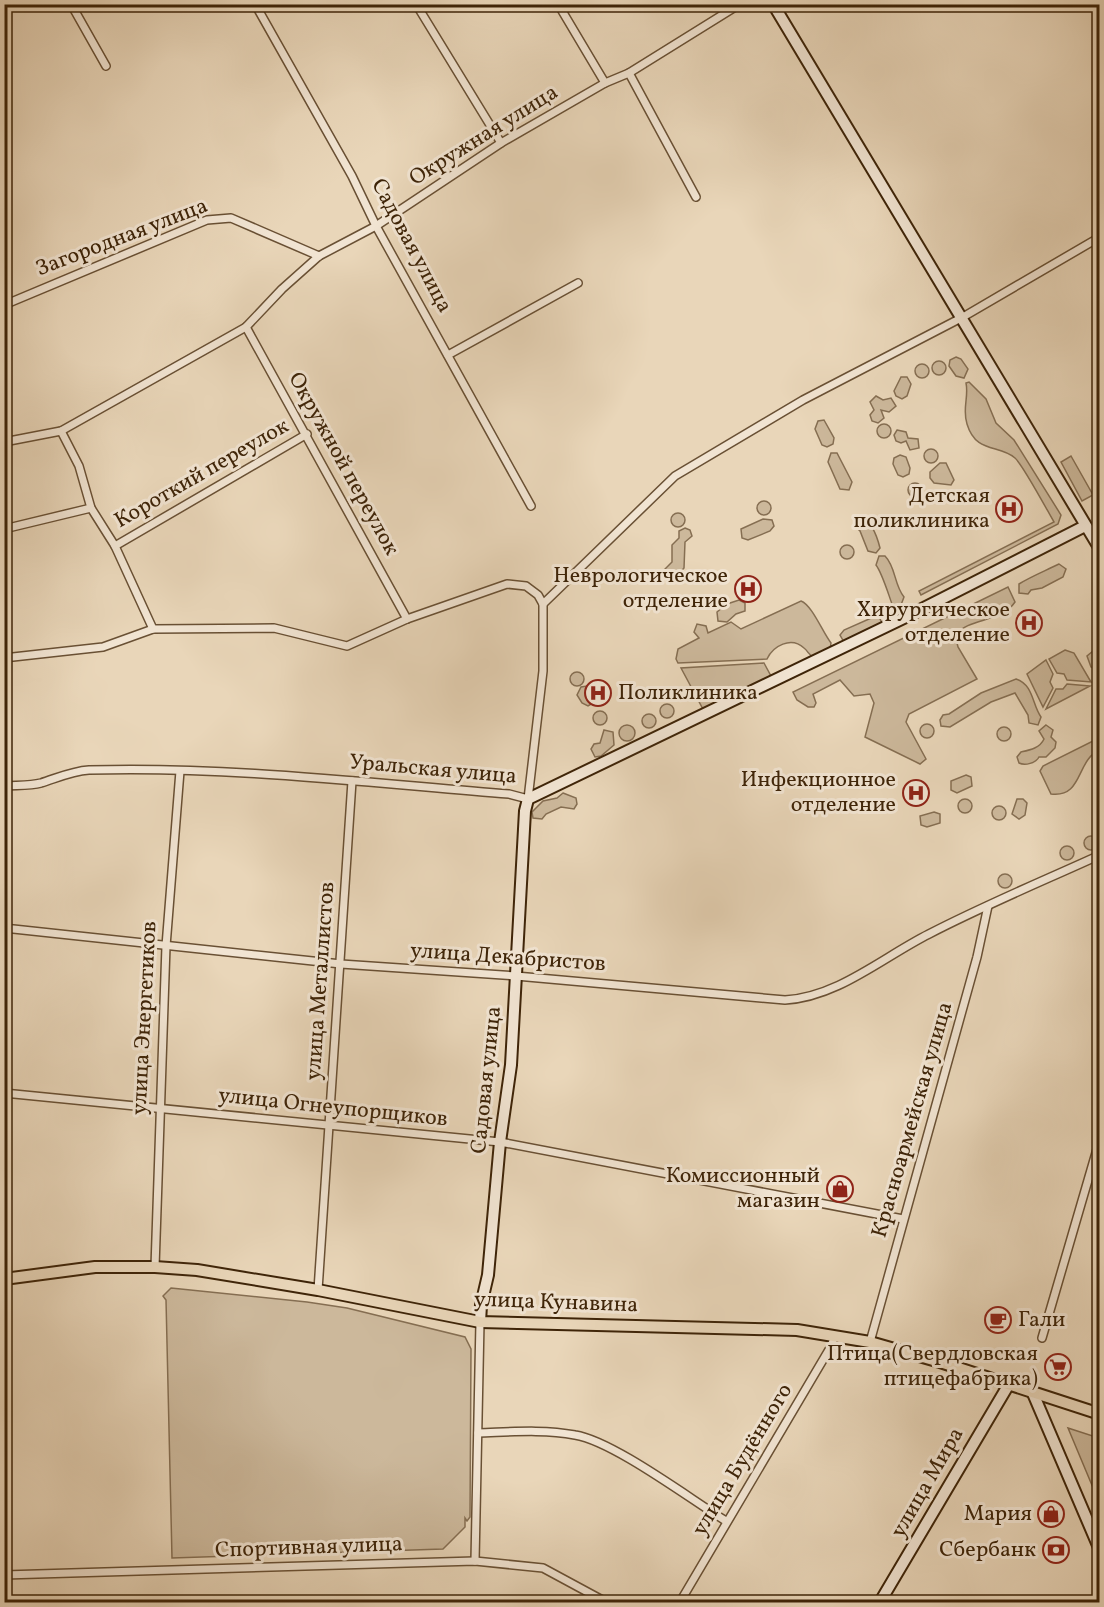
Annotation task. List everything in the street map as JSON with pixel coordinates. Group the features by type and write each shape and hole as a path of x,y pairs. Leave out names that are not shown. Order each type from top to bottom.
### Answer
{"main road":[{"name":"улица Кунавина","path":"4,1279 95,1268 155,1267 197,1270 318,1290 480,1322 752,1328 835,1335 870,1342 1100,1414"}],"street":[{"path":"71,4 106,66"},
{"name":"Садовая улица","path":"255,4 352,176 376,226 531,506"},
{"path":"416,4 501,143"},
{"path":"558,4 605,83"},
{"name":"Окружная улица","path":"4,442 61,431 246,327 282,289 319,256 376,226 501,143 605,83 629,73 740,4"},
{"path":"773,4 963,317 1100,549"},
{"path":"629,73 696,197"},
{"name":"Загородная улица","path":"4,305 196,224 219,218 231,218 319,256"},
{"path":"4,658 103,647 153,629 274,628 347,646 407,619 507,584 526,586 534,590 543,604 675,476 803,400 963,317 1100,237"},
{"path":"448,355 578,283"},
{"name":"Окружной переулок","path":"246,327 407,619"},
{"path":"61,431 79,466 91,508 115,546 153,629"},
{"name":"Короткий переулок","path":"115,546 307,434"},
{"path":"4,529 91,508"},
{"name":"Уральская улица","path":"4,786 40,783 65,774 87,770 180,771 352,781 509,794 528,799 900,620 1086,526"},
{"name":"Садовая улица","path":"475,1561 481,1305 488,1275 500,1142 510,1065 525,811 543,671 543,604"},
{"name":"улица Энергетиков","path":"155,1267 166,946 180,771"},
{"name":"улица Металлистов","path":"318,1290 352,781"},
{"name":"улица Декабристов","path":"4,928 166,946 248,952 341,964 516,976 785,1000 808,999 828,991 929,934 1100,855"},
{"name":"Красноармейская улица","path":"870,1342 977,957 988,906"},
{"name":"улица Огнеупорщиков","path":"4,1093 500,1142 903,1219"},
{"path":"1042,1338 1100,1139"},
{"name":"улица Будённого","path":"680,1602 830,1348 835,1335"},
{"name":"улица Мира","path":"880,1602 1009,1384"},
{"path":"1032,1391 1100,1550"},
{"path":"478,1432 535,1430 577,1435 607,1446 726,1521"},
{"name":"Спортивная улица","path":"4,1575 475,1561 543,1568 606,1602"}],"shaded area":[{"path":"956,357 961,359 968,369 964,378 956,376 949,366 950,360"},
{"path":"939,361 944,363 946,368 944,373 939,375 934,373 932,368 934,363"},
{"path":"922,364 927,366 929,371 927,376 922,378 917,376 915,371 917,366"},
{"path":"901,377 907,377 911,384 907,396 902,399 896,396 894,391"},
{"path":"969,382 986,399 996,423 1014,440 1061,515 1058,524 921,595 919,591 1054,522 1019,462 1009,454 982,444 971,434 965,413 966,383"},
{"path":"876,396 883,400 891,398 896,406 889,412 881,410 884,418 878,423 872,421 870,415 874,410 870,402"},
{"path":"824,420 834,438 833,444 827,447 822,445 815,429 818,421"},
{"path":"884,424 889,426 891,431 889,436 884,438 879,436 877,431 879,426"},
{"path":"897,430 906,432 908,438 918,439 919,448 910,450 906,441 901,443 896,441 894,435"},
{"path":"931,449 936,451 938,456 936,461 931,463 926,461 924,456 926,451"},
{"path":"831,453 837,453 852,482 849,490 840,489 828,462"},
{"path":"900,455 906,457 910,468 909,474 903,477 898,475 893,464 894,458"},
{"path":"1071,456 1093,495 1082,501 1061,462"},
{"path":"940,463 946,463 954,480 951,485 934,483 930,478 930,472"},
{"path":"915,483 920,485 922,490 920,495 915,497 910,495 908,490 910,485"},
{"path":"764,501 769,503 771,508 769,513 764,515 759,513 757,508 759,503"},
{"path":"678,513 683,515 685,520 683,525 678,527 673,525 671,520 673,515"},
{"path":"861,517 871,525 875,534 880,548 876,553 868,551 860,531 855,526 856,520"},
{"path":"763,519 772,520 774,526 770,531 748,540 742,538 741,529"},
{"path":"685,528 690,530 692,536 685,542 684,568 673,580 667,580 662,572 672,562 672,545 679,538 679,531"},
{"path":"847,545 852,547 854,552 852,557 847,559 842,557 840,552 842,547"},
{"path":"879,556 885,556 889,560 898,587 904,597 901,605 892,604 876,565"},
{"path":"1059,564 1066,569 1063,577 1042,588 1031,590 1028,594 1019,593 1019,584"},
{"path":"1008,587 1015,602 1009,609 994,617 969,625 955,635 958,647 977,679 909,714 906,722 926,759 920,764 865,737 874,703 870,694 854,696 840,680 813,694 816,703 814,707 808,707 797,700 793,692"},
{"path":"739,600 745,603 745,611 736,614 727,622 718,621 717,612 727,604"},
{"path":"801,601 813,613 831,643 830,649 814,657 799,644 788,643 773,650 767,659 678,663 676,659 678,649 699,638 694,632 697,624 706,626 708,633 731,622 741,629"},
{"path":"878,615 882,623 844,642 840,635 844,630"},
{"path":"1099,646 1099,672 1091,667 1087,656"},
{"path":"1065,650 1074,653 1091,682 1067,680 1064,674 1057,673 1049,659"},
{"path":"1046,660 1053,674 1050,682 1053,688 1043,707 1027,674"},
{"path":"764,663 772,678 704,711 681,668"},
{"path":"577,672 582,674 584,679 582,684 577,686 572,684 570,679 572,674"},
{"path":"1016,679 1029,690 1041,717 1038,725 1029,723 1028,715 1015,693 991,702 950,727 941,726 940,720 943,715 949,714 981,693"},
{"path":"1067,684 1090,686 1046,709 1056,689 1063,689"},
{"path":"587,686 594,697 593,703 588,706 582,703 577,695 581,687"},
{"path":"667,704 672,706 674,711 672,716 667,718 662,716 660,711 662,706"},
{"path":"600,711 605,713 607,718 605,723 600,725 595,723 593,718 595,713"},
{"path":"649,714 654,716 656,721 654,726 649,728 644,726 642,721 644,716"},
{"path":"927,724 932,726 934,731 932,736 927,738 922,736 920,731 922,726"},
{"path":"624,725 630,725 635,733 633,739 624,741 619,736 619,730"},
{"path":"1046,725 1053,730 1051,737 1056,742 1055,748 1046,757 1039,757 1030,763 1019,763 1017,757 1021,752 1040,745 1044,739 1039,731"},
{"path":"1004,727 1009,729 1011,734 1009,739 1004,741 999,739 997,734 999,729"},
{"path":"604,730 613,732 614,745 601,756 595,757 591,749 594,744 600,743"},
{"path":"1099,738 1099,750 1086,762 1074,785 1061,794 1051,794 1040,771 1043,766"},
{"path":"966,775 971,777 972,786 957,793 951,790 951,781"},
{"path":"563,793 576,798 577,804 574,809 561,807 546,814 542,819 533,818 532,812 543,801 557,798"},
{"path":"965,799 970,801 972,806 970,811 965,813 960,811 958,806 960,801"},
{"path":"1017,799 1023,799 1027,803 1025,815 1019,819 1012,814"},
{"path":"999,806 1004,808 1006,813 1004,818 999,820 994,818 992,813 994,808"},
{"path":"934,812 940,814 940,823 927,827 921,825 920,816"},
{"path":"1091,836 1096,838 1098,843 1096,848 1091,850 1086,848 1084,843 1086,838"},
{"path":"1067,846 1072,848 1074,853 1072,858 1067,860 1062,858 1060,853 1062,848"},
{"path":"1005,874 1010,876 1012,881 1010,886 1005,888 1000,886 998,881 1000,876"},
{"path":"171,1288 347,1308 465,1337 471,1349 470,1517 467,1521 465,1518 465,1527 443,1549 172,1558 166,1300 163,1296"},
{"path":"1068,1428 1099,1438 1099,1502"}],"place":[{"name":"Детская поликлиника","path":"1009,509"},
{"name":"Неврологическое отделение","path":"748,589"},
{"name":"Хирургическое отделение","path":"1029,623"},
{"name":"Поликлиника","path":"598,693"},
{"name":"Инфекционное отделение","path":"916,793"},
{"name":"Комиссионный магазин","path":"840,1189"},
{"name":"Гали","path":"998,1320"},
{"name":"Птица(Свердловская птицефабрика)","path":"1058,1367"},
{"name":"Мария","path":"1051,1514"},
{"name":"Сбербанк","path":"1056,1550"}]}
